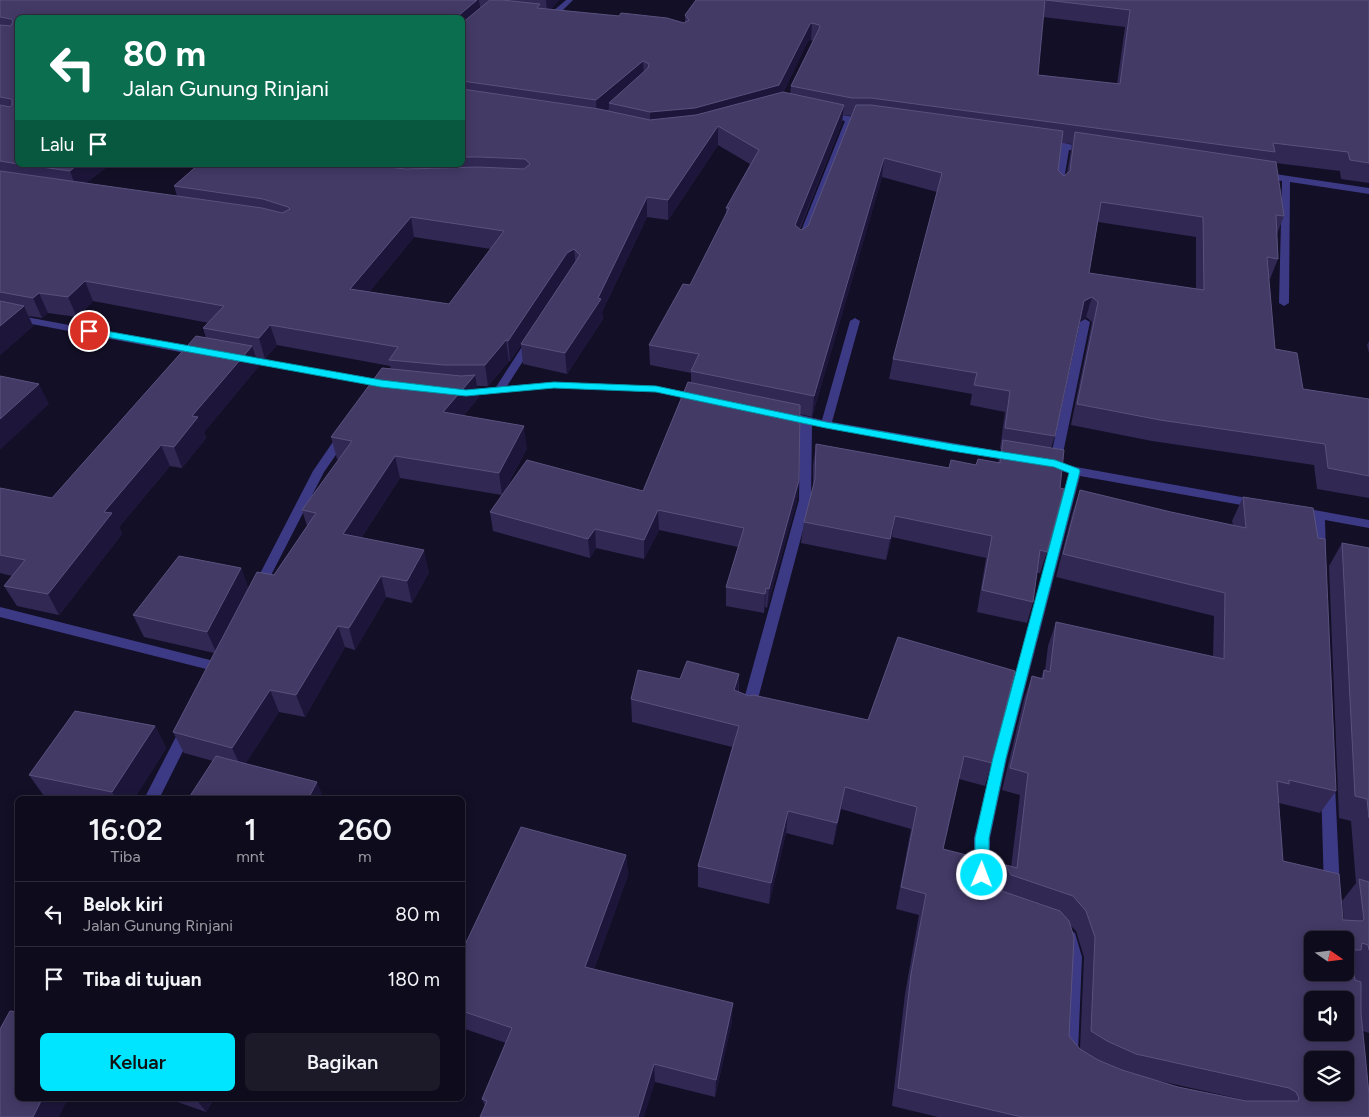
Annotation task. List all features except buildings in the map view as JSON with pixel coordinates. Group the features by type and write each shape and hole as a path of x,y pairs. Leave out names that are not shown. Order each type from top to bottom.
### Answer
{"street":[{"path":"549,19 570,0"},
{"path":"539,18 559,20"},
{"path":"821,114 850,120 879,121"},
{"path":"800,245 850,120"},
{"path":"1040,143 1094,150"},
{"path":"1059,190 1065,146"},
{"path":"1247,172 1369,191"},
{"path":"1284,303 1286,178"},
{"path":"0,315 210,354"},
{"path":"826,425 855,321"},
{"path":"1055,464 1086,322"},
{"path":"499,390 535,336"},
{"path":"228,357 378,387 400,386"},
{"path":"456,392 554,385 607,386 656,389 712,401"},
{"path":"768,412 826,425 1055,464 1075,471 1270,506"},
{"path":"748,712 805,500 806,420"},
{"path":"253,599 318,471 353,423"},
{"path":"989,889 982,875 982,838 1000,758 1075,471"},
{"path":"1289,510 1369,524"},
{"path":"1319,515 1320,565"},
{"path":"0,612 218,667"},
{"path":"153,796 192,719"},
{"path":"1328,773 1332,902"},
{"path":"1056,924 1068,937 1074,957 1069,1055 1082,1064"}],"route":[{"path":"89,331 381,384 466,393 554,385 656,389 826,425 952,448 1055,464 1075,471 1000,758 982,838 982,875"}]}
